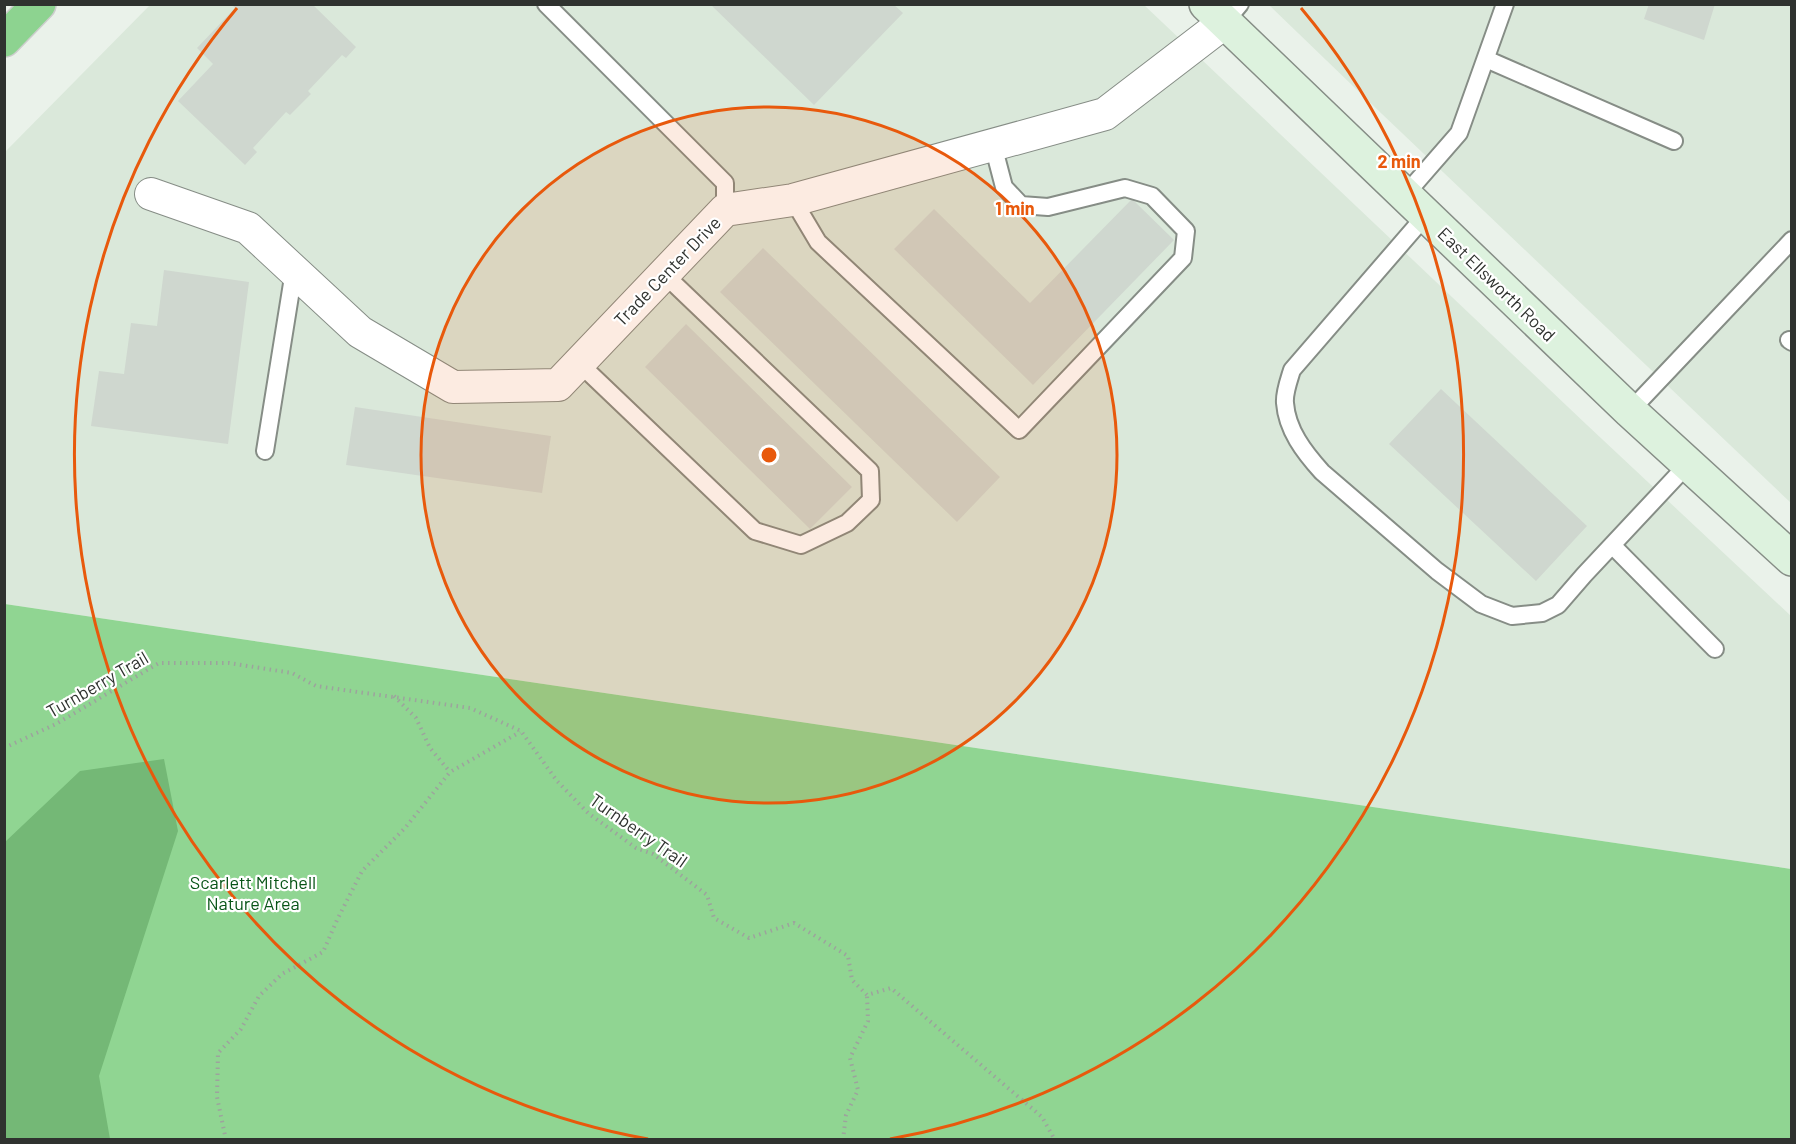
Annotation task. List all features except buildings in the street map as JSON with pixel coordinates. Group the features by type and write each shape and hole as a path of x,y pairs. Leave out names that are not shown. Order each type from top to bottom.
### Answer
{"highway":[{"path":"4,40 39,4"}],"main road":[{"name":"East Ellsworth Road","path":"1224,10 1416,205 1630,411 1791,559"}],"street":[{"name":"Trade Center Drive","path":"150,194 248,228 360,332 453,387 558,385 725,210 793,200 1104,114 1224,10"}],"lane":[{"path":"546,4 725,183 725,210"},
{"path":"1506,4 1459,133 1416,205 1292,370 1284,400 1290,426 1305,453 1322,472 1437,571 1481,604 1512,616 1542,614 1558,605 1688,464"},
{"path":"1486,59 1674,141"},
{"path":"793,200 818,242 1019,430 1183,258 1186,231 1152,196 1125,188 1048,207 1021,205 1004,187 993,145"},
{"path":"1630,411 1791,240"},
{"path":"266,451 294,271"},
{"path":"579,363 755,531 801,545 848,523 871,500 870,471 664,274"},
{"path":"1612,545 1715,649"}],"path":[{"name":"Turnberry Trail","path":"4,748 56,724 159,663 229,663 292,673 316,686 470,708 521,731 556,781 588,813 636,848 653,854 707,895 714,918 749,938 794,923 848,956 852,980 867,995"},
{"path":"394,696 416,718 430,748 450,772"},
{"path":"226,1140 217,1097 218,1053 242,1029 259,996 282,974 323,952 362,871 405,828 450,772 521,731"},
{"path":"843,1140 846,1115 858,1090 850,1058 868,1021 867,995 891,988 1042,1117 1055,1140"}],"shaded area":[{"path":"150,5 1144,5 1791,616 1791,869 5,604 5,152"},
{"path":"1269,5 1791,5 1791,503 1382,114"},
{"path":"164,759 178,831 99,1076 110,1139 5,1139 5,842 80,771"}],"green space":[{"name":"Scarlett Mitchell Nature Area","path":"5,604 1791,869 1791,1139 5,1140"}]}
